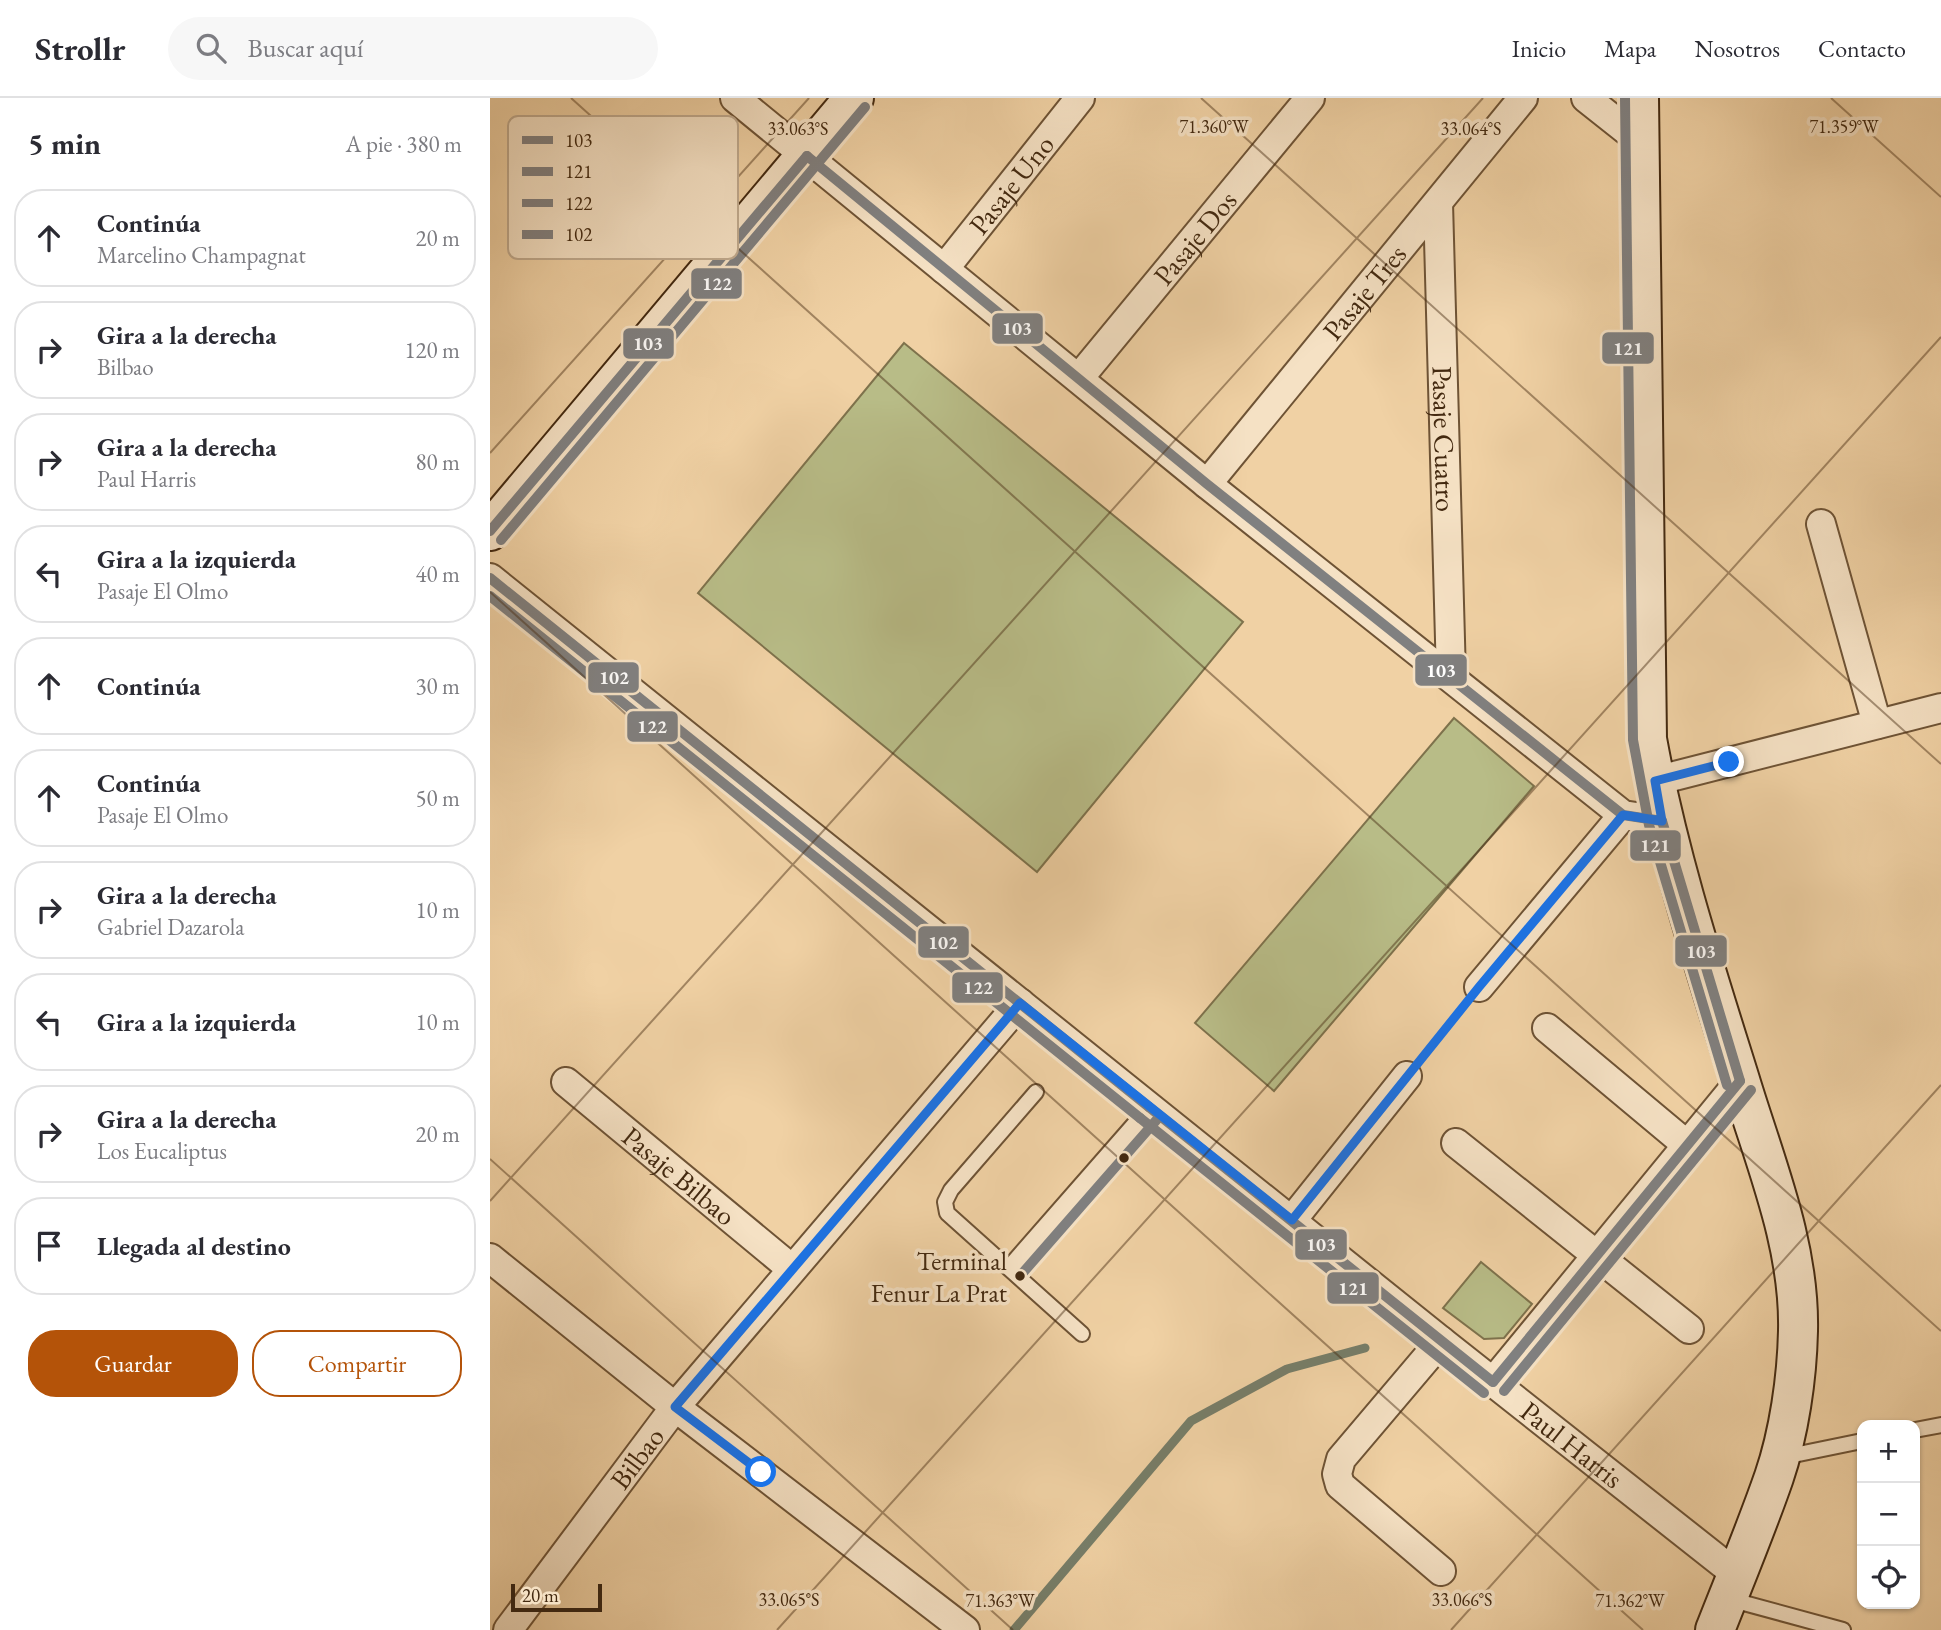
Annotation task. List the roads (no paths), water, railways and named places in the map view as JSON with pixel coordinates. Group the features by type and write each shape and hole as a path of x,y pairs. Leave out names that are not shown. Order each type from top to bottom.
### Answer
{"main road":[{"path":"738,238 854,98"},
{"path":"1639,98 1647,739 1662,821 1780,1205 1795,1270 1798,1331 1791,1402 1775,1475 1726,1601"},
{"path":"490,531 720,259"}],"street":[{"path":"735,98 1207,484 1623,815 1662,821"},
{"name":"Pasaje Uno","path":"944,269 1080,98"},
{"name":"Pasaje Dos","path":"1079,378 1310,98"},
{"name":"Pasaje Tres","path":"1207,484 1523,98"},
{"path":"1586,98 1639,140"},
{"name":"Pasaje Cuatro","path":"1438,203 1451,676"},
{"path":"1821,524 1877,724"},
{"name":"Paul Harris","path":"490,578 1493,1382 1726,1601"},
{"path":"1655,781 1941,708"},
{"path":"1479,987 1623,815"},
{"name":"Bilbao","path":"508,1630 675,1407 1020,1003"},
{"path":"1547,1028 1687,1145"},
{"path":"1292,1220 1407,1076"},
{"path":"1493,1382 1740,1081"},
{"name":"Pasaje Bilbao","path":"566,1082 792,1269"},
{"path":"1457,1143 1689,1329"},
{"path":"490,1258 675,1407 965,1630"},
{"path":"1441,1340 1341,1459 1337,1474 1340,1485 1441,1571"}],"lane":[{"path":"1036,1092 951,1190 945,1202 947,1213 1082,1334"},
{"path":"1009,1266 1149,1107"},
{"path":"1920,1429 1941,1425"},
{"path":"1779,1458 1857,1442"},
{"path":"1726,1601 1843,1630"}],"waterway":[{"path":"1014,1630 1191,1421 1287,1369 1365,1348"}],"place":[{"name":"Terminal Fenur La Prat","path":"1020,1276"}]}
